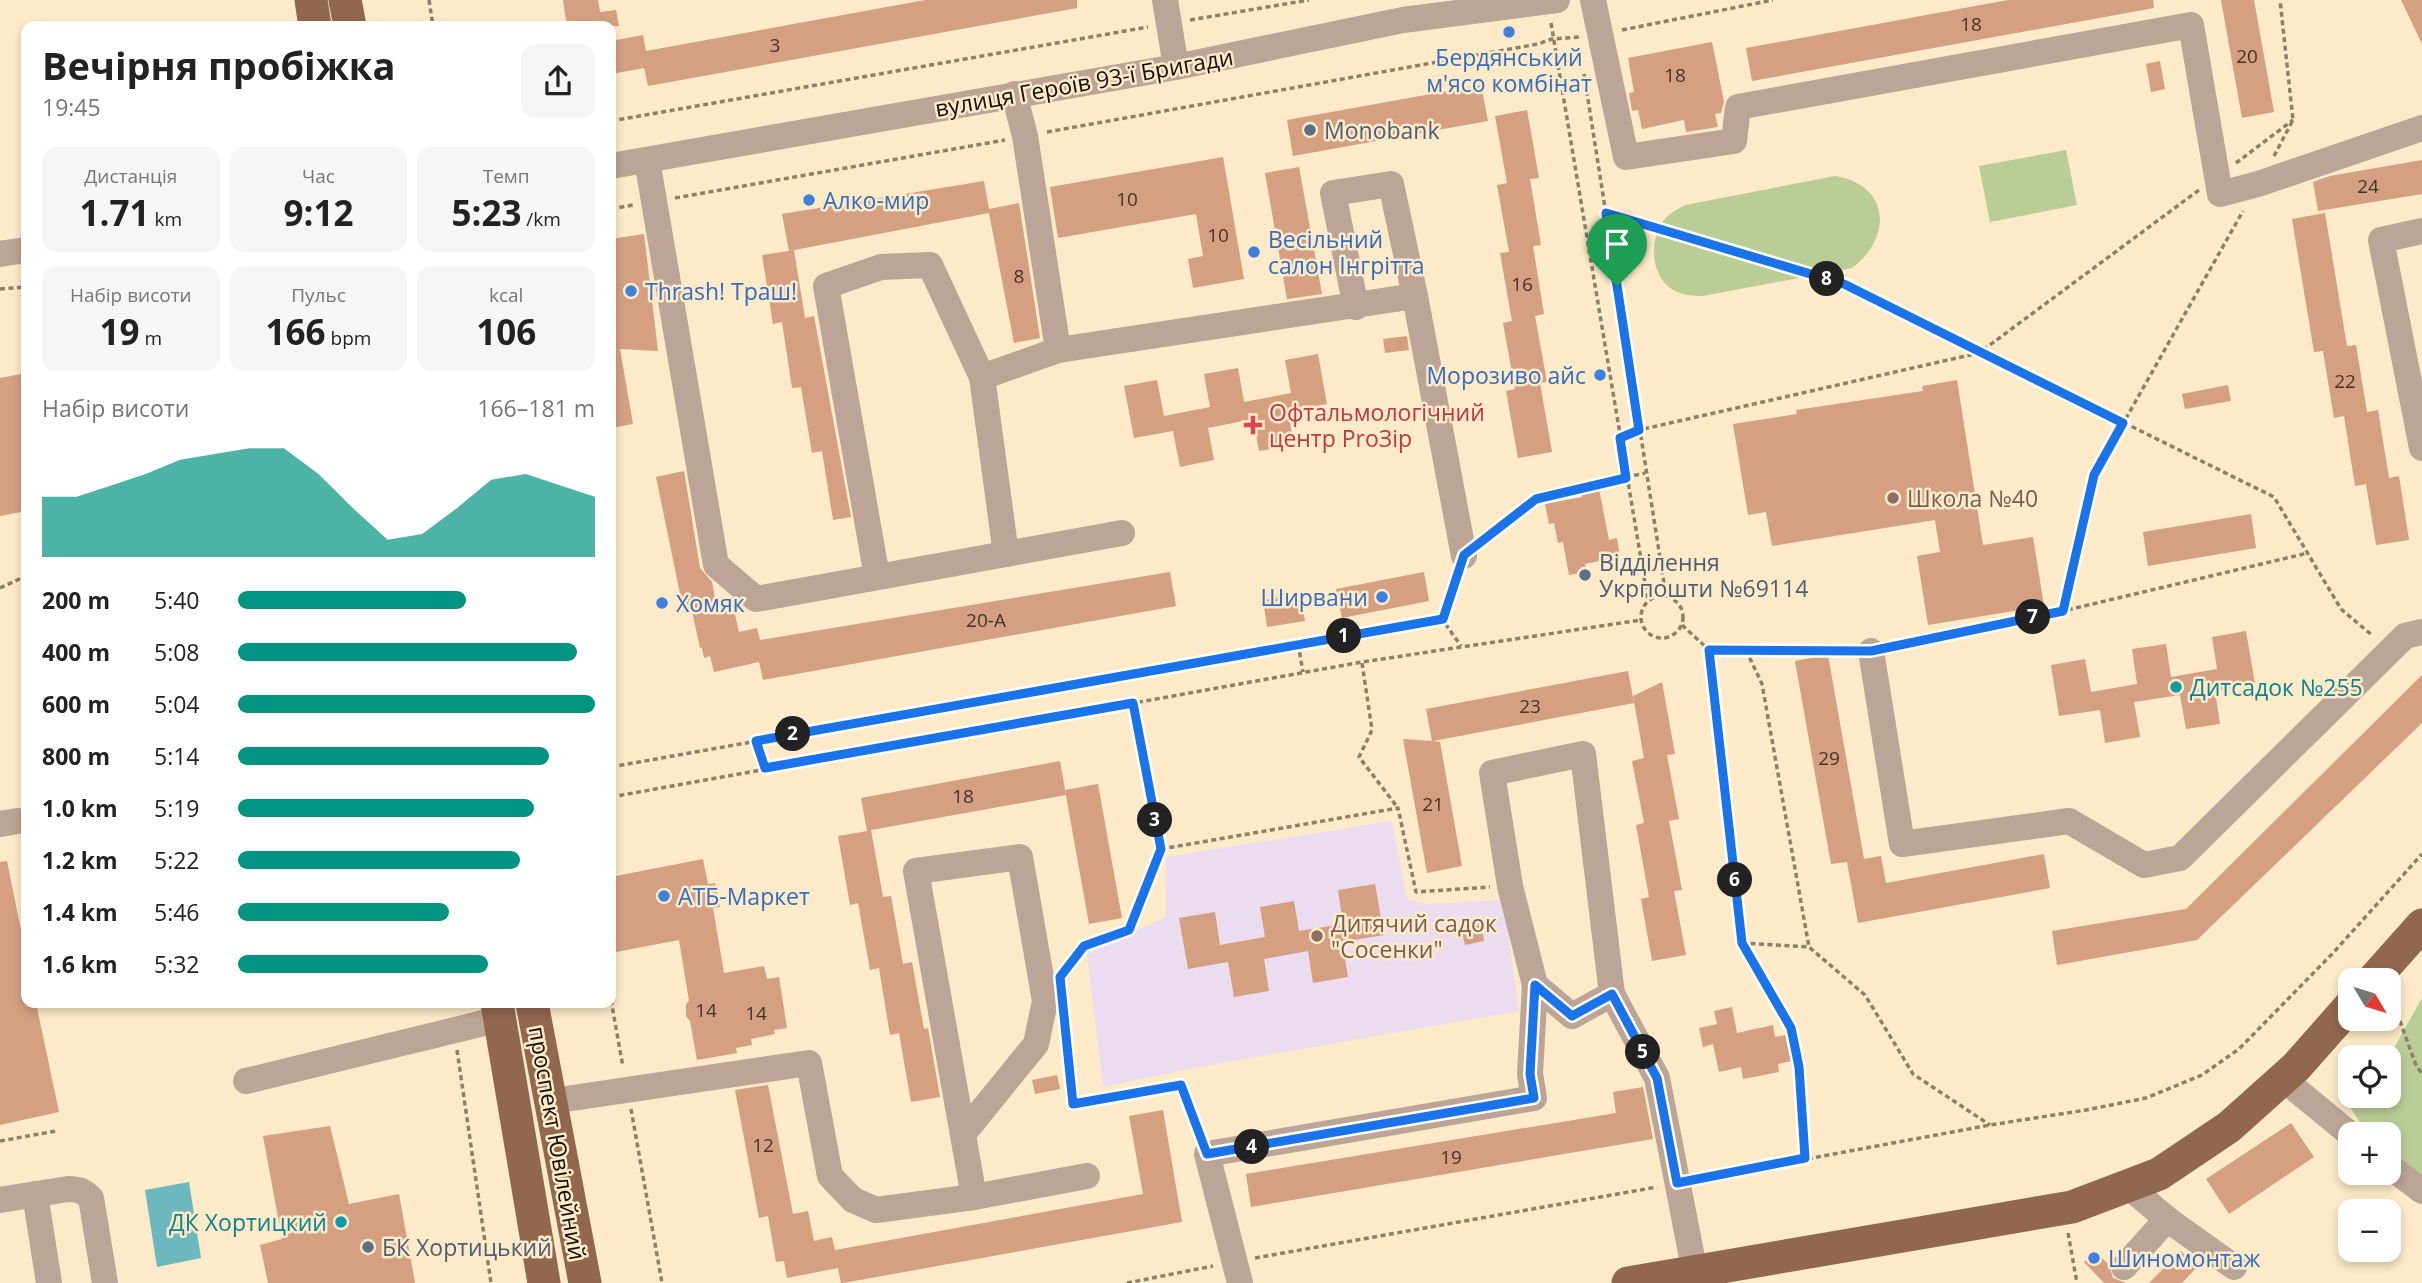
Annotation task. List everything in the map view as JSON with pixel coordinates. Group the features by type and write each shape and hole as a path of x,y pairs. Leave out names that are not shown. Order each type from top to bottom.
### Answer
{"main road":[{"path":"311,0 314,21"},
{"path":"345,0 349,21"},
{"path":"2384,968 2422,925"},
{"name":"проспект Ювілейний","path":"533,1008 585,1283"},
{"name":"проспект Ювілейний","path":"498,1011 544,1283"},
{"path":"1628,1283 1695,1277 2072,1207 2160,1174 2229,1127 2283,1079 2338,1019"}],"street":[{"name":"вулиця Героїв 93-ї Бригади","path":"616,165 1176,67 1387,22 1557,0"},
{"path":"1593,0 1585,32 1626,157 1734,141 1738,107 2191,24 2220,194 2258,184 2422,128"},
{"path":"1167,12 1176,67"},
{"path":"1014,94 1026,136 1058,350"},
{"path":"647,160 716,565 756,599 1122,533"},
{"path":"1356,306 1333,193 1391,184 1464,555"},
{"path":"2422,231 2381,240 2422,448"},
{"path":"0,254 21,251"},
{"path":"877,577 826,286 881,267 930,265 982,377 1006,554"},
{"path":"982,377 1058,350 1415,296"},
{"path":"1871,651 1902,844 2068,821 2144,865 2180,858 2390,650 2405,636 2422,632"},
{"path":"1238,1272 1207,1154 1534,1098 1530,1074 1535,985 1510,886 1492,773 1583,754 1612,994 1657,1078 1695,1277"},
{"path":"963,1134 1036,1044 1045,1001 1020,857 916,871 974,1197"},
{"path":"1535,985 1572,1016 1612,994"},
{"path":"246,1081 454,1030 498,1011"},
{"path":"552,1101 809,1063 830,1176 853,1200 876,1210 974,1197 1087,1176"},
{"path":"2283,1079 2338,1124"},
{"path":"2401,1175 2422,1191"},
{"path":"2128,1186 2166,1219 2234,1266"},
{"path":"0,1200 78,1189 91,1198 105,1283"},
{"path":"35,1195 49,1283"},
{"path":"2124,1267 2166,1219"}],"path":[{"path":"429,0 432,21"},
{"path":"616,120 1167,12 1309,0"},
{"path":"616,208 1773,0"},
{"path":"2063,611 2094,475 2293,120 2280,0"},
{"path":"1549,1 1552,40 1648,601"},
{"path":"1582,65 1666,596"},
{"path":"1620,438 1639,430 1979,353 2293,120"},
{"path":"1606,213 1844,284 2274,497 2341,609 2390,650"},
{"path":"0,289 21,287"},
{"path":"1443,619 1464,555 1536,499 1645,473"},
{"path":"1709,650 1871,651 2063,611 2308,553"},
{"path":"0,588 21,578"},
{"path":"1666,596 1681,606 1684,619 1673,635 1660,638 1648,632 1641,620 1641,613 1648,601 1666,596"},
{"path":"616,766 1443,619"},
{"path":"1443,619 1461,646"},
{"path":"616,796 1303,672 1641,620"},
{"path":"1682,625 1709,650 1742,943 1791,1028 1799,1067 1805,1158"},
{"path":"1298,644 1303,672"},
{"path":"1746,650 1762,684 1809,947"},
{"path":"1362,662 1372,730 1359,757 1398,808 1416,892 1510,886"},
{"path":"1060,977 1084,946 1129,930 1161,849 1133,703"},
{"path":"756,741 765,768"},
{"path":"1161,849 1398,808"},
{"path":"1127,1283 1238,1272 1805,1158 1990,1125 2055,1117 2146,1098 2202,1075 2239,1049 2333,953 2422,854"},
{"path":"1742,943 1809,947 1866,995 1913,1074 1990,1125"},
{"path":"612,1008 662,1283"},
{"path":"1064,1015 1073,1104 1181,1085 1207,1154"},
{"path":"2401,1024 2422,1074"},
{"path":"454,1030 491,1283"},
{"path":"0,1142 56,1131"},
{"path":"2066,1222 2077,1283"}],"shaded area":[{"name":"Дитячий садок \"Сосенки\"","path":"1392,821 1407,899 1425,904 1503,900 1519,1011 1193,1068 1103,1087 1087,954 1166,917 1166,857"}],"green space":[{"path":"2066,150 2077,205 1990,222 1979,166"},
{"path":"1835,176 1853,181 1867,190 1880,214 1874,242 1865,256 1852,268 1703,296 1678,292 1663,281 1655,262 1655,240 1663,221 1676,210 1685,205"},
{"path":"2422,998 2422,1178 2401,1163 2401,1122 2359,1122 2351,1108 2401,1108 2401,1045 2396,1045"}],"water":[{"path":"189,1182 201,1258 157,1267 145,1190"}],"building":[{"path":"563,0 598,0 600,12 616,10 619,26 616,26 616,21 566,21"},
{"path":"925,0 1077,0 1077,8 648,86 644,68 616,73 616,40 643,35 646,51"},
{"path":"2008,0 2153,0 2154,8 1752,81 1746,48"},
{"path":"2221,0 2254,0 2274,112 2242,118"},
{"path":"2401,0 2422,0 2422,44"},
{"path":"1712,42 1724,102 1721,113 1715,114 1718,127 1686,132 1684,120 1642,129 1638,110 1632,111 1629,93 1634,92 1628,58"},
{"path":"2160,61 2165,89 2151,92 2146,64"},
{"path":"1481,85 1488,121 1293,156 1287,120"},
{"path":"1527,110 1539,178 1530,179 1541,245 1533,246 1544,314 1535,316 1547,382 1540,383 1552,452 1518,458 1506,391 1515,389 1503,323 1512,321 1500,253 1509,252 1497,185 1507,183 1495,116"},
{"path":"1223,157 1244,279 1193,288 1188,259 1203,256 1196,214 1058,238 1050,187"},
{"path":"2422,160 2422,194 2318,211 2313,182 2330,176"},
{"path":"1299,167 1322,294 1287,299 1265,173"},
{"path":"984,181 989,209 1019,203 1040,338 1014,343 989,213 794,250 805,318 814,316 851,517 833,520 822,451 812,453 801,387 792,388 782,322 773,324 762,255 789,251 782,214"},
{"path":"2325,213 2347,346 2356,345 2367,412 2378,410 2389,478 2399,476 2409,540 2376,545 2366,484 2355,486 2344,416 2334,418 2323,351 2314,352 2292,219"},
{"name":"Thrash! Траш!","path":"644,234 658,351 620,349 633,424 616,427 616,238"},
{"path":"1407,336 1409,350 1385,353 1383,339"},
{"path":"1318,354 1327,404 1288,411 1294,445 1259,451 1253,419 1208,428 1214,460 1180,467 1173,431 1134,438 1124,386 1157,380 1164,416 1210,407 1204,374 1238,368 1244,402 1291,393 1285,360"},
{"path":"21,374 21,512 0,516 0,378"},
{"name":"Школа №40","path":"1957,380 1983,545 2033,537 2044,606 1928,625 1917,556 1940,552 1935,520 1772,546 1766,512 1748,515 1733,424 1797,414 1796,410 1923,391 1922,386"},
{"path":"2228,385 2231,401 2185,409 2182,394"},
{"path":"684,471 700,568 712,582 717,609 733,606 739,632 757,628 760,640 1170,572 1176,606 763,680 759,662 714,672 710,656 704,658 700,648 692,611 684,613 656,477"},
{"path":"1599,489 1609,540 1617,538 1620,557 1585,564 1587,572 1569,575 1563,542 1558,543 1554,523 1549,524 1545,504 1582,497 1581,492"},
{"path":"2251,514 2256,548 2148,566 2143,532"},
{"path":"1424,572 1429,601 1342,618 1336,589"},
{"path":"1300,594 1305,621 1267,627 1263,600"},
{"name":"Дитсадок №255","path":"2246,631 2255,684 2215,691 2220,724 2186,729 2180,695 2134,702 2140,737 2105,743 2100,710 2059,716 2051,665 2085,659 2091,692 2137,684 2132,649 2166,644 2171,677 2217,669 2212,637"},
{"path":"1828,655 1864,859 1881,856 1886,883 2044,854 2050,888 1858,923 1847,862 1831,864 1795,661"},
{"path":"1628,671 1634,703 1433,741 1440,742 1462,866 1427,873 1403,739 1432,741 1426,709"},
{"path":"2422,675 2422,723 2197,940 2057,965 2052,931 2186,909"},
{"path":"1662,682 1675,754 1667,755 1679,819 1669,821 1682,890 1674,891 1686,955 1652,961 1641,899 1649,897 1636,825 1644,823 1632,761 1644,758 1633,696"},
{"path":"1060,761 1066,795 871,830 883,897 891,896 903,964 912,962 924,1029 928,1028 940,1097 911,1102 899,1033 890,1035 879,968 870,970 858,903 850,905 838,836 867,831 861,798"},
{"path":"1098,784 1122,918 1089,924 1065,790"},
{"path":"703,859 708,884 715,883 720,907 713,908 724,973 764,966 767,979 779,977 787,1028 774,1030 775,1034 751,1039 752,1045 736,1048 737,1053 697,1060 690,1021 686,1016 686,1004 689,1001 679,940 616,952 616,876"},
{"path":"7,861 21,930 21,1008 37,1008 59,1112 0,1125 0,862"},
{"path":"1375,884 1384,935 1342,942 1348,977 1313,983 1308,951 1264,959 1269,991 1234,997 1228,962 1188,969 1179,918 1215,912 1220,945 1265,937 1260,907 1294,901 1299,931 1343,924 1338,890"},
{"path":"1481,924 1484,941 1465,945 1461,928"},
{"path":"1732,1007 1737,1033 1773,1025 1775,1037 1790,1034 1795,1060 1778,1064 1779,1072 1743,1079 1741,1067 1719,1072 1713,1044 1703,1047 1699,1028 1717,1024 1714,1011"},
{"path":"1057,1075 1060,1089 1035,1094 1032,1080"},
{"path":"768,1085 793,1214 808,1211 814,1241 832,1237 835,1250 1143,1194 1129,1116 1163,1110 1182,1222 843,1283 838,1268 787,1278 784,1261 776,1262 768,1216 759,1218 735,1090"},
{"path":"1643,1087 1653,1139 1251,1207 1246,1174 1616,1113 1613,1092"},
{"path":"2291,1123 2314,1157 2229,1214 2206,1179"},
{"name":"ДК Хортицкий","path":"330,1126 349,1204 399,1194 415,1283 268,1283 260,1245 282,1239 263,1136"},
{"path":"2095,1251 2109,1265 2113,1278 2126,1283 2104,1283 2084,1262"},
{"path":"2181,1251 2197,1267 2182,1283 2149,1283"}],"place":[{"name":"Бердянський м'ясо комбінат","path":"1509,32"},
{"name":"Monobank","path":"1310,130"},
{"name":"Алко-мир","path":"809,200"},
{"name":"Весільний салон Інгрітта","path":"1254,252"},
{"name":"Thrash! Траш!","path":"631,291"},
{"name":"Морозиво айс","path":"1600,375"},
{"name":"Офтальмологічний центр ProЗір","path":"1253,425"},
{"name":"Школа №40","path":"1893,498"},
{"name":"Відділення Укрпошти №69114","path":"1585,575"},
{"name":"Ширвани","path":"1382,597"},
{"name":"Хомяк","path":"662,603"},
{"name":"Дитсадок №255","path":"2176,687"},
{"name":"АТБ-Маркет","path":"664,896"},
{"name":"Дитячий садок \"Сосенки\"","path":"1317,936"},
{"name":"ДК Хортицкий","path":"341,1222"},
{"name":"БК Хортицький","path":"368,1247"},
{"name":"Шиномонтаж","path":"2094,1258"}],"route":[{"path":"1606,213 1844,284 2123,423 2094,475 2063,611 1871,651 1709,650 1742,943 1791,1028 1799,1067 1805,1158 1677,1183 1657,1078 1612,994 1572,1016 1535,985 1530,1074 1534,1098 1207,1154 1181,1085 1073,1104 1060,977 1084,946 1129,930 1161,849 1133,703 765,768 756,741 1443,619 1464,555 1536,499 1626,478 1620,438 1639,430 1617,286 1606,213"}]}
